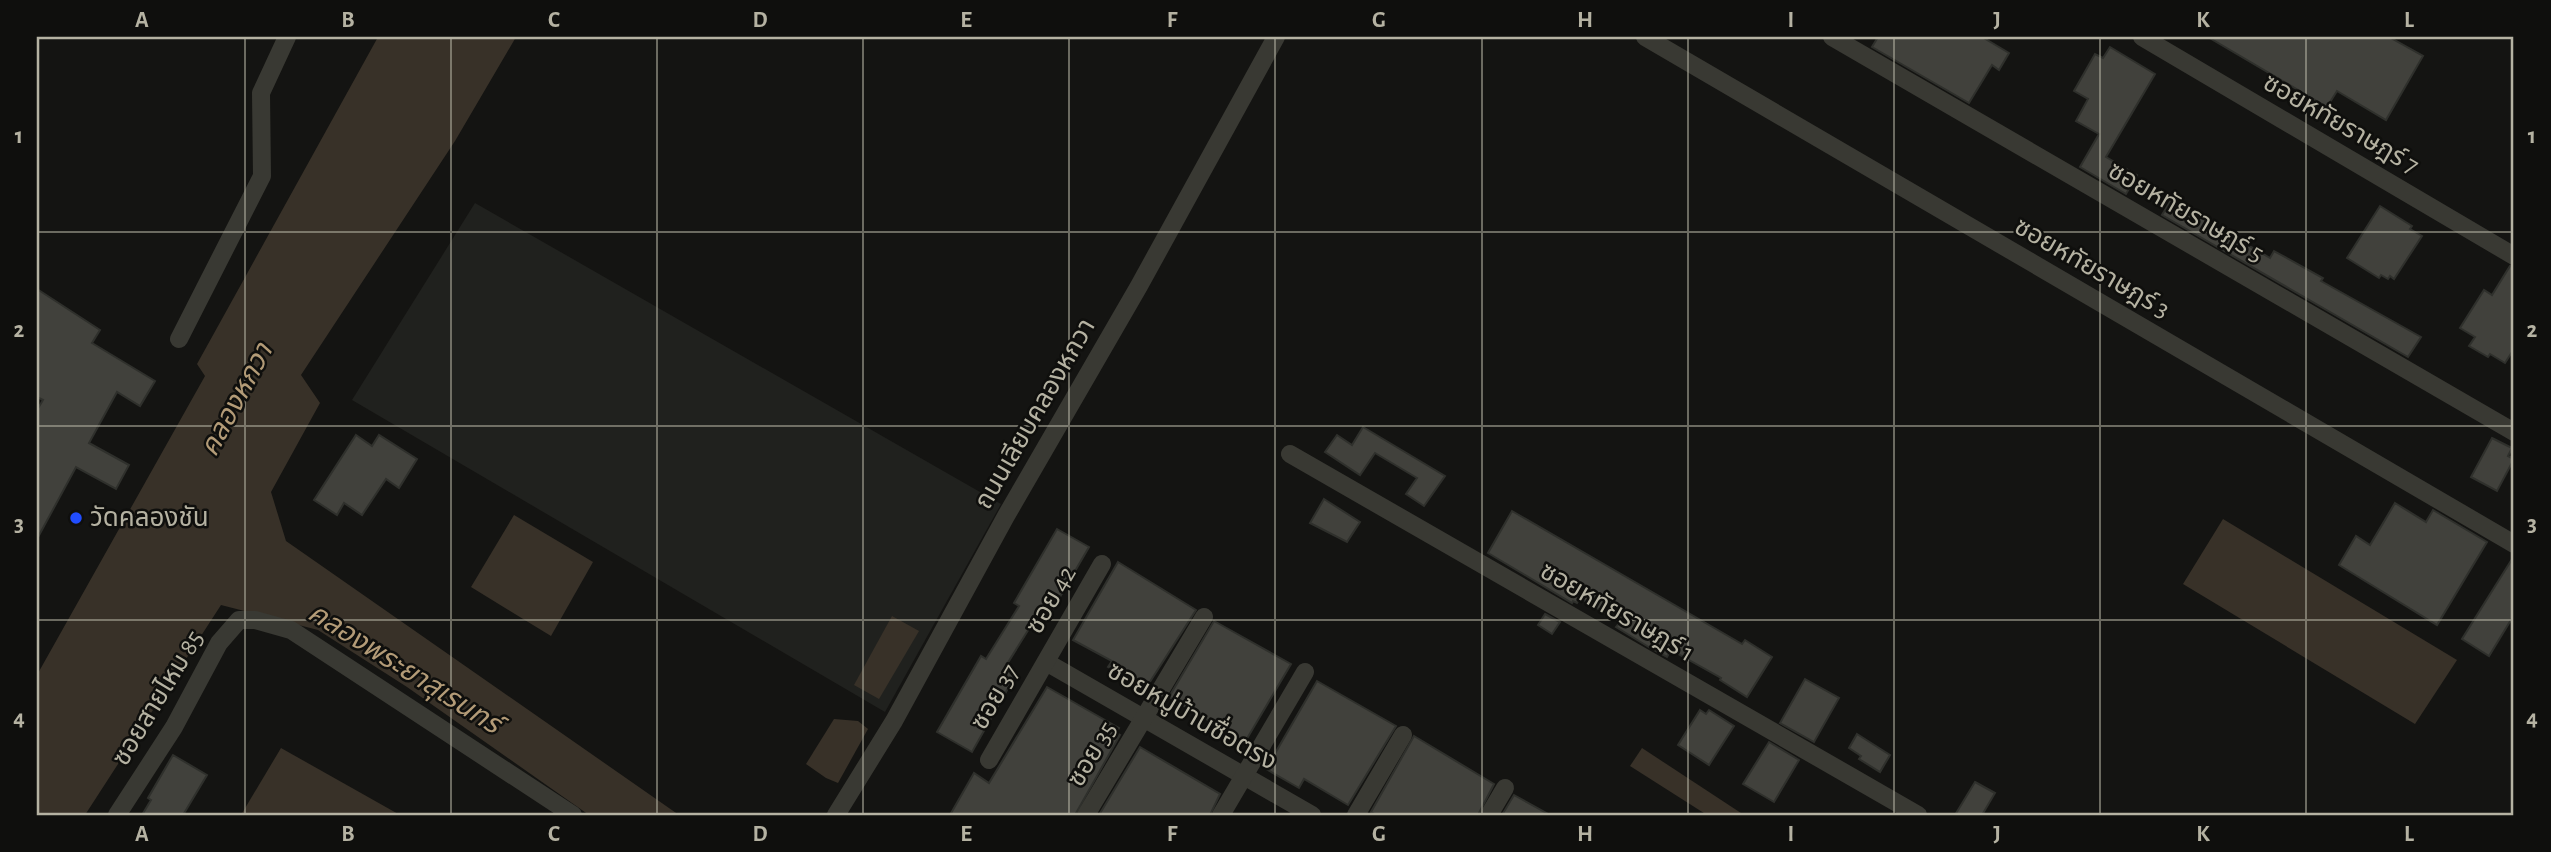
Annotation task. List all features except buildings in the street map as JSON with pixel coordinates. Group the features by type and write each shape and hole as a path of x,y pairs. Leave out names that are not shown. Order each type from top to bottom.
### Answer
{"street":[{"path":"179,339 262,176 261,93 287,37"},
{"name":"ถนนเลียบคลองหกวา","path":"836,815 894,721 1006,516 1139,286 1276,37"},
{"name":"ซอยหทัยราษฎร์ 3","path":"1645,37 2514,544"},
{"name":"ซอยหทัยราษฎร์ 5","path":"1832,37 2514,432"},
{"name":"ซอยหทัยราษฎร์ 7","path":"2141,37 2514,256"},
{"name":"ซอยหทัยราษฎร์ 1","path":"1290,454 1918,815"},
{"name":"ซอย 42","path":"1046,662 1102,564"},
{"name":"ซอย 35","path":"1086,815 1204,617"},
{"name":"ซอยสายไหม 85","path":"117,815 174,727 219,643 239,620 256,620 290,630 573,815"},
{"name":"ซอยหมู่บ้านซื่อตรง","path":"1046,662 1312,815"},
{"name":"ซอย 37","path":"989,760 1046,662"},
{"path":"1221,815 1305,672"},
{"path":"1356,815 1403,735"},
{"path":"1489,815 1505,788"}],"shaded area":[{"path":"475,203 1001,504 885,712 352,400"}],"water":[{"path":"378,37 516,37 455,141 301,375 320,403 271,492 286,541 679,815 589,815 407,687 318,630 221,605 85,815 37,815 37,675 205,376 197,364"},
{"path":"514,515 593,562 551,636 471,587"},
{"path":"2223,519 2457,660 2415,724 2183,584"},
{"path":"892,616 919,631 879,699 854,685"},
{"path":"834,719 858,721 868,729 838,783 806,764"},
{"path":"281,748 400,815 241,815"},
{"path":"1642,748 1744,815 1707,815 1630,766"}],"place":[{"name":"วัดคลองชัน","path":"76,518"}],"water label":[{"name":"คลองหกวา","path":"237,400"},
{"name":"คลองพระยาสุเรนทร์","path":"404,669"}]}
